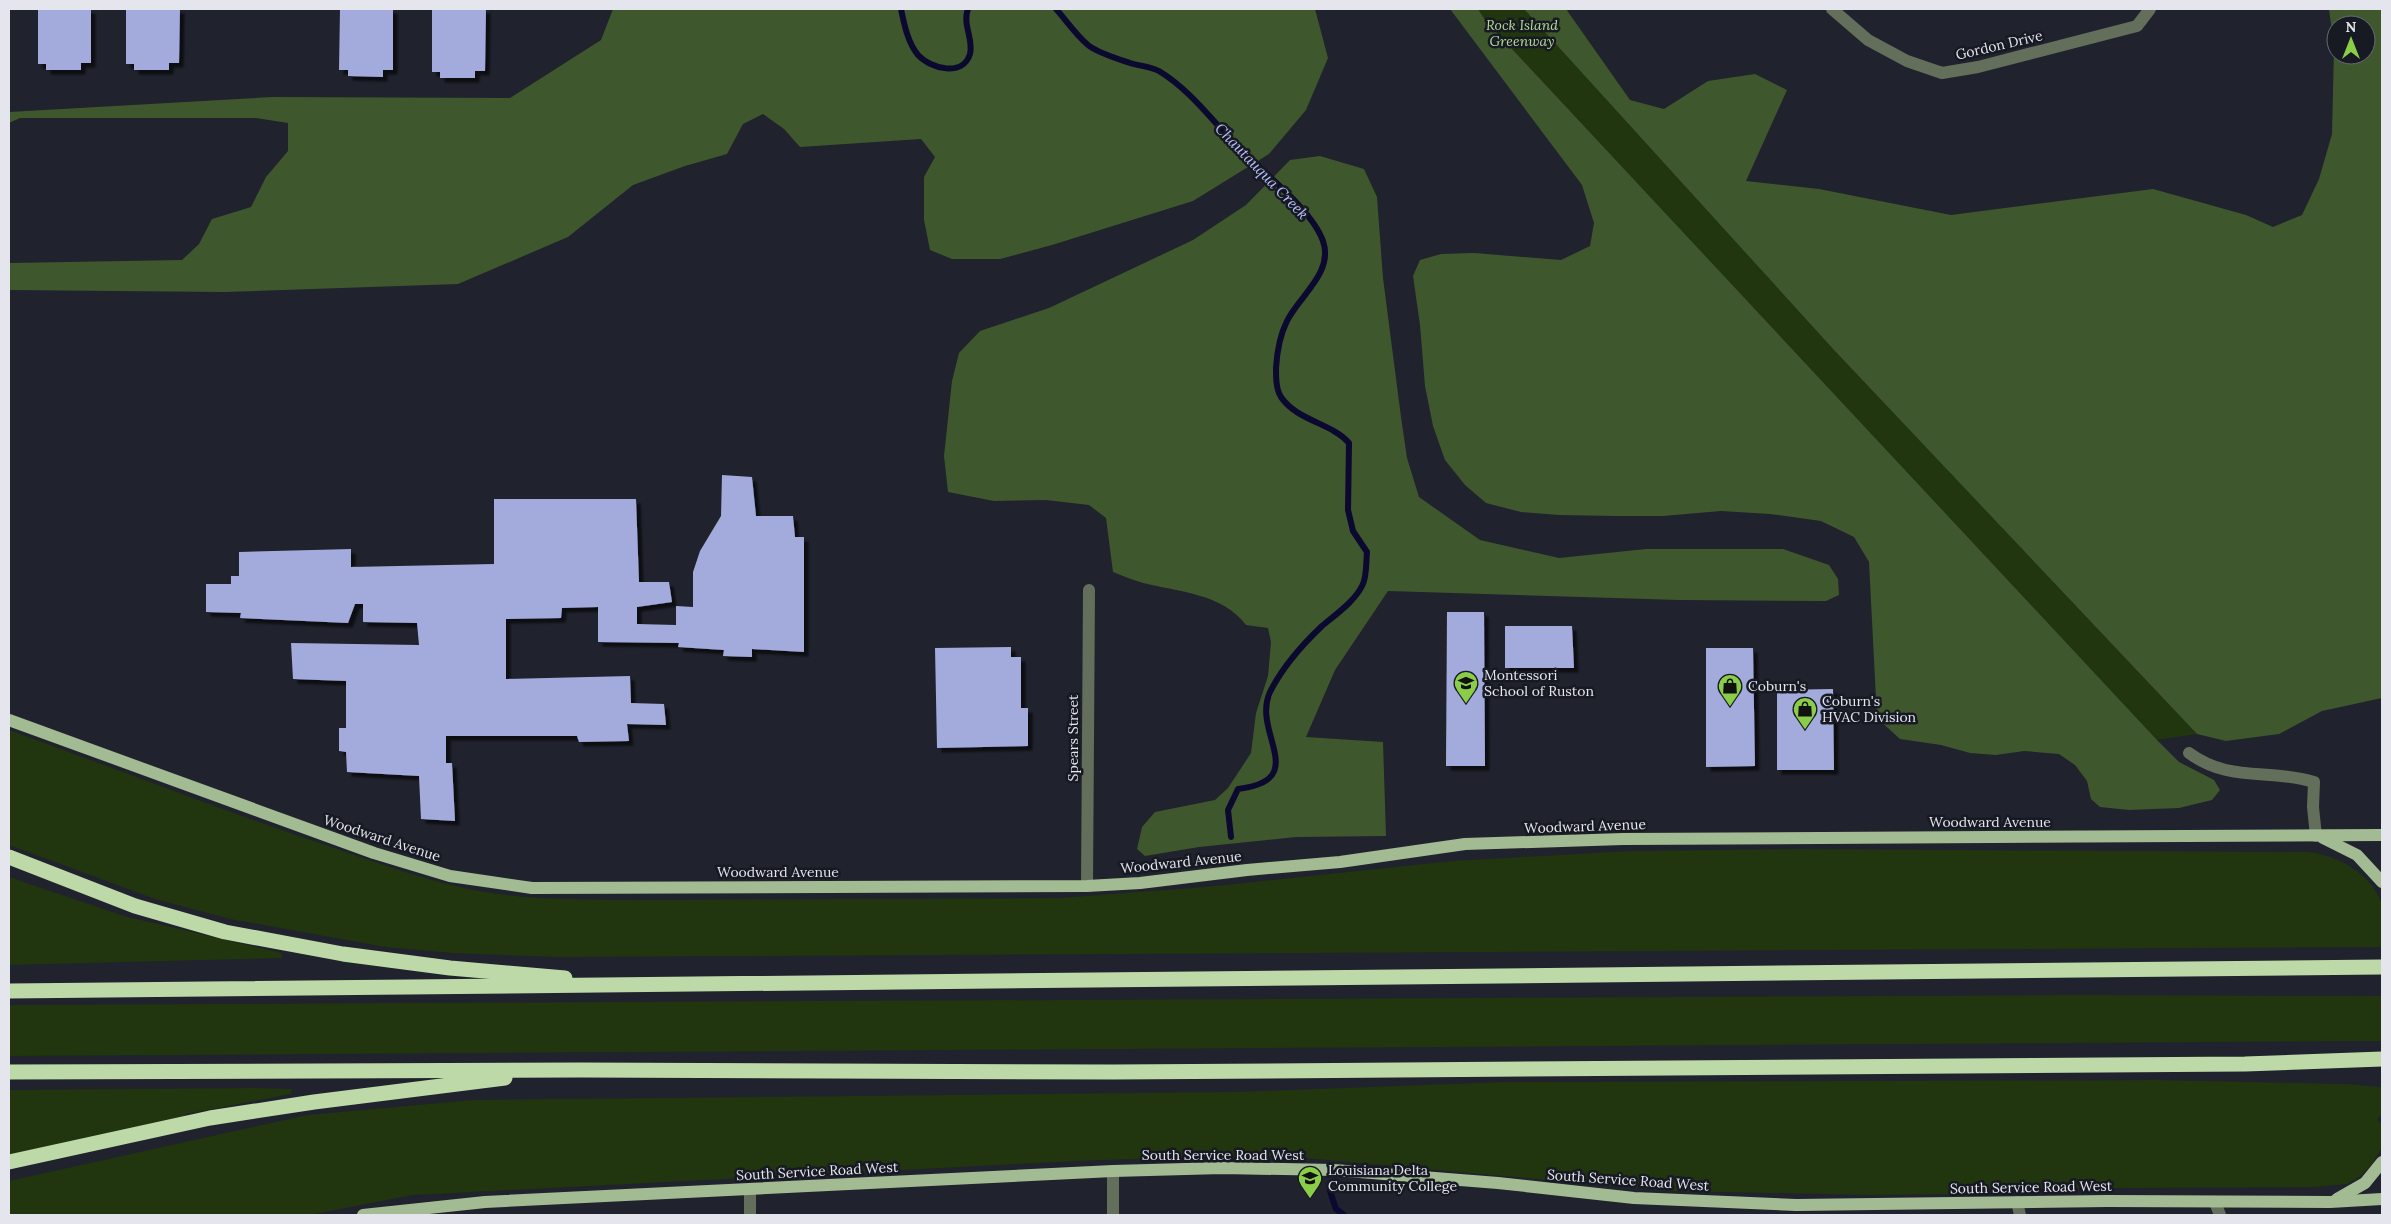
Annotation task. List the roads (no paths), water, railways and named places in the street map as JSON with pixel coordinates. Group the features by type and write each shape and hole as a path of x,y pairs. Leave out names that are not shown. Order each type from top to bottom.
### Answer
{"highway":[{"path":"9,858 135,906 225,932 343,954 450,968 664,986"},
{"path":"9,991 664,986 2379,967"},
{"path":"9,1072 581,1070 1113,1072 2245,1064 2376,1059"},
{"path":"9,1162 210,1118 397,1090 581,1070"}],"main road":[{"name":"Woodward Avenue","path":"9,720 374,854 450,876 532,888 1087,886 1140,883 1247,870 1340,862 1465,844 1633,839 2382,835"},
{"path":"2316,836 2357,855 2382,882"},
{"path":"2330,1202 2349,1194 2365,1183 2382,1162"},
{"name":"South Service Road West","path":"363,1215 485,1202 1113,1171 1222,1168 1334,1170 1634,1198 1796,1210 2017,1202 2330,1202 2382,1199"}],"street":[{"name":"Gordon Drive","path":"1832,9 1868,40 1907,61 1942,73 1978,67 2137,26 2150,9"},
{"name":"Spears Street","path":"1087,886 1089,590"},
{"path":"2189,753 2202,762 2229,772 2293,776 2314,782 2313,807 2316,836"},
{"path":"1113,1171 1113,1215"},
{"path":"750,1189 750,1215"},
{"path":"2017,1202 2020,1215"},
{"path":"2216,1202 2220,1215"}],"waterway":[{"name":"Chautauqua Creek","path":"901,9 909,39 918,55 931,64 946,68 961,66 970,54 971,43 966,20 968,9"},
{"name":"Chautauqua Creek","path":"1056,9 1079,37 1092,48 1120,60 1156,69 1180,87 1235,144 1284,190 1308,216 1317,228 1323,241 1325,253 1320,274 1292,312 1282,332 1277,356 1277,383 1279,394 1296,412 1342,436 1349,443 1348,510 1353,531 1367,552 1366,574 1359,592 1300,648 1270,692 1266,707 1267,723 1275,752 1276,765 1272,776 1260,784 1238,789 1228,810 1231,837"},
{"name":"Chautauqua Creek","path":"1330,1191 1336,1209 1344,1215"}],"place":[{"name":"Montessori School of Ruston","path":"1466,704"},
{"name":"Coburn's","path":"1730,707"},
{"name":"Coburn's HVAC Division","path":"1805,730"},
{"name":"Louisiana Delta Community College","path":"1310,1199"}],"park label":[{"name":"Rock Island Greenway","path":"1522,33"}]}
